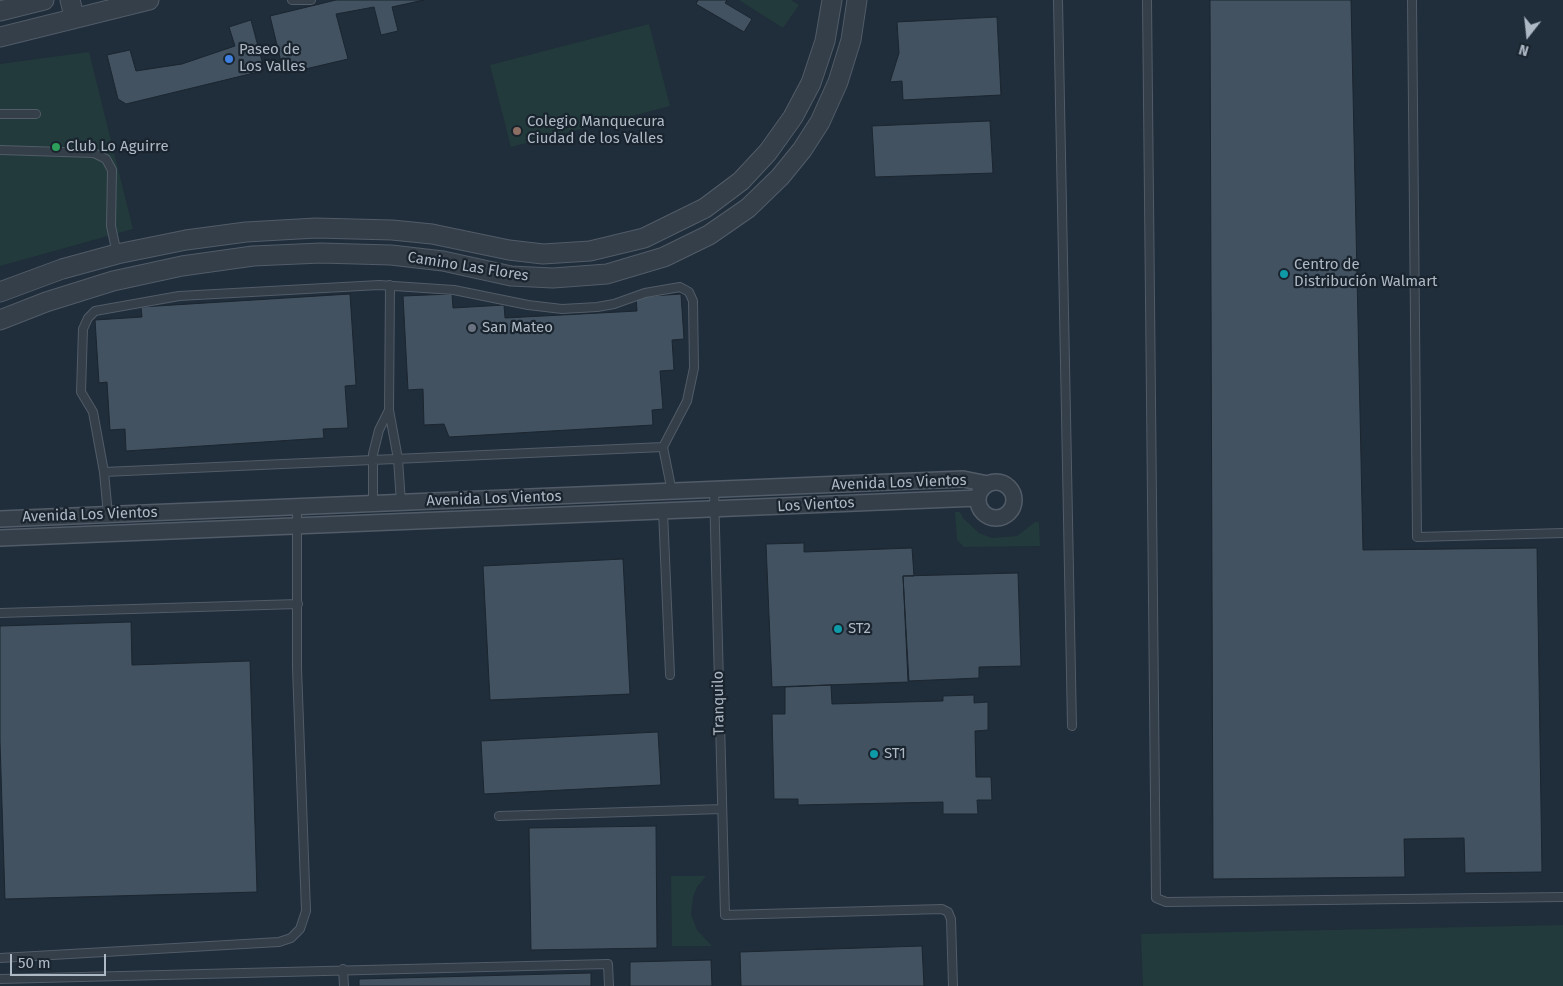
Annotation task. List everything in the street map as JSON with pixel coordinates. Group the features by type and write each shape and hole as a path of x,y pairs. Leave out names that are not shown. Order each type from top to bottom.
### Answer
{"street":[{"path":"0,11 44,0"},
{"path":"70,0 72,19"},
{"path":"0,37 149,0"},
{"name":"Camino Las Flores","path":"0,292 62,269 117,254 216,235 316,228 412,231 509,250 543,254 590,251 644,238 705,208 741,181 768,152 793,117 811,83 825,41 832,0"},
{"name":"Camino Las Flores","path":"0,320 46,302 113,281 182,266 253,256 321,253 391,255 443,261 511,276 552,278 607,274 664,257 709,235 748,208 780,177 802,150 820,122 838,82 851,40 858,0"},
{"name":"Avenida Los Vientos","path":"0,519 963,479 988,484 997,482 1010,488 1015,500 1010,513 997,519 988,517 981,511 978,498 981,490 988,484"},
{"name":"Los Vientos","path":"714,509 978,498"},
{"name":"Avenida Los Vientos","path":"0,538 714,509"}],"lane":[{"path":"292,0 311,0"},
{"path":"1058,0 1072,726"},
{"path":"1147,0 1156,898 1166,902 1563,897"},
{"path":"1412,0 1417,537 1563,533"},
{"path":"0,114 36,114"},
{"path":"0,150 94,153 106,158 112,170 111,226 117,254"},
{"path":"390,286 389,410 398,459 401,503"},
{"path":"108,514 104,472 93,412 81,392 83,329 88,318 95,311 179,296 390,286 454,290 528,305 562,309 614,304 645,293 675,286 685,289 693,301 693,380 687,400 663,447 672,492"},
{"path":"373,504 372,460 375,440 389,410"},
{"path":"104,472 663,447"},
{"name":"Tranquilo","path":"714,490 725,915 942,910 948,912 951,919 953,986"},
{"path":"0,958 279,942 291,938 300,929 306,911 297,668 297,507"},
{"path":"663,511 670,675"},
{"path":"0,613 298,604"},
{"path":"499,816 722,808"},
{"path":"0,979 343,969 608,964 609,986"},
{"path":"343,969 344,986"}],"green space":[{"path":"739,0 791,0 799,5 783,28"},
{"path":"649,24 670,106 511,147 490,65"},
{"name":"Club Lo Aguirre","path":"89,52 133,229 0,266 0,64"},
{"path":"955,512 960,512 963,518 979,533 992,538 1017,536 1035,522 1039,522 1040,546 964,547 957,540"},
{"path":"671,876 706,876 697,887 693,897 691,914 697,930 712,946 672,946"},
{"path":"1563,925 1563,986 1143,986 1141,934"}],"building":[{"path":"336,0 424,0 392,7 398,31 381,35 374,7 336,14 348,59 284,74 270,16"},
{"path":"698,0 727,0 725,3 752,19 744,32 696,4"},
{"name":"Centro de Distribución Walmart","path":"1210,0 1351,0 1363,550 1537,548 1542,872 1465,873 1464,838 1404,839 1405,877 1213,879"},
{"path":"997,17 1001,95 903,100 902,81 890,82 899,53 897,22"},
{"name":"Paseo de Los Valles","path":"251,20 263,65 258,72 126,104 118,99 107,55 130,50 136,71 182,64 235,46 229,27"},
{"path":"990,121 993,173 875,177 872,126"},
{"path":"350,294 356,385 345,386 348,428 323,429 324,438 126,451 125,429 110,430 107,382 99,383 95,320 142,317 141,307"},
{"path":"452,294 453,308 504,305 505,318 637,311 636,297 681,294 684,339 672,340 674,370 660,371 663,409 652,410 653,425 449,437 444,424 424,425 423,389 408,390 403,296"},
{"name":"ST2","path":"804,543 804,552 912,548 914,576 903,576 909,682 772,687 766,544"},
{"path":"623,559 630,694 490,700 483,566"},
{"path":"1018,573 1021,666 979,667 979,678 908,681 903,576"},
{"path":"131,622 132,665 250,661 257,892 5,899 0,742 0,626"},
{"name":"ST1","path":"831,685 832,704 943,701 943,696 974,695 974,703 988,702 988,730 975,731 976,777 991,777 992,800 977,800 978,814 943,814 943,802 798,805 798,799 774,799 772,714 785,714 785,687"},
{"path":"658,732 661,785 484,794 481,741"},
{"path":"656,826 657,948 531,950 529,828"},
{"path":"922,946 924,986 741,986 740,952"},
{"path":"711,960 712,986 630,986 630,962"},
{"path":"591,973 591,986 359,986 359,979"}],"place":[{"name":"Paseo de Los Valles","path":"229,59"},
{"name":"Colegio Manquecura Ciudad de los Valles","path":"517,131"},
{"name":"Club Lo Aguirre","path":"56,147"},
{"name":"Centro de Distribución Walmart","path":"1284,274"},
{"name":"San Mateo","path":"472,328"},
{"name":"ST2","path":"838,629"},
{"name":"ST1","path":"874,754"}]}
